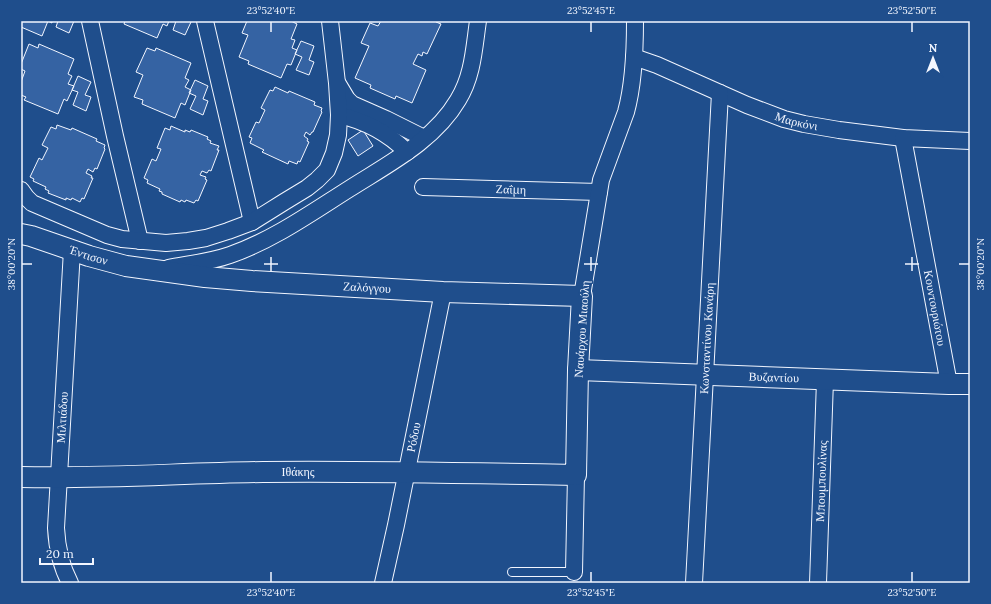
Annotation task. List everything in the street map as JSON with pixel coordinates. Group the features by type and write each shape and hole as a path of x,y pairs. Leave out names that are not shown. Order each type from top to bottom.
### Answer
{"street":[{"path":"90,21 115,136 140,240"},
{"path":"206,21 252,222"},
{"path":"21,190 32,203 107,235 122,239 166,243 188,241 206,238 252,222 307,188 317,180 327,170 334,153 338,135 339,116 337,82 330,21"},
{"path":"154,270 212,260 247,248 293,224 407,152 444,120 458,101 469,76 478,21"},
{"name":"Ναυάρχου Μιαούλη","path":"574,572 578,370 582,296 601,180 629,101 634,57 635,21"},
{"name":"Μαρκόνι","path":"634,57 657,65 747,105 797,122 839,130 903,138 970,141"},
{"path":"337,82 347,99 352,104 424,138"},
{"name":"Κωνσταντίνου Κανάρη","path":"694,583 720,93"},
{"path":"339,116 370,125 394,140 407,152"},
{"name":"Κουντουριώτου","path":"903,138 949,384"},
{"name":"Ζαΐμη","path":"423,187 599,192"},
{"name":"Έντισον","path":"22,234 89,256 126,266 154,270"},
{"name":"Μιλτιάδου","path":"70,583 61,564 57,541 56,517 72,250"},
{"name":"Ζαλόγγου","path":"154,270 205,277 252,281 443,292 582,296"},
{"name":"Ρόδου","path":"382,583 443,292"},
{"name":"Βυζαντίου","path":"578,370 824,380 970,384"},
{"name":"Μπουμπουλίνας","path":"818,583 824,380"},
{"name":"Ιθάκης","path":"21,477 59,478 263,472 406,472 576,475"}],"lane":[{"path":"512,572 574,572"}],"building":[{"path":"21,21 48,21 42,36 21,27"},
{"path":"58,21 74,21 69,33 56,27"},
{"path":"125,21 169,21 167,26 163,24 157,38 124,24"},
{"path":"176,21 191,22 185,35 173,30"},
{"path":"247,21 291,21 297,24 291,39 295,40 292,48 297,50 291,65 287,64 281,78 248,64 249,61 239,57 248,35 242,33"},
{"path":"381,21 437,21 436,22 441,24 427,54 423,52 422,56 418,54 413,64 426,70 412,103 396,96 395,99 370,88 371,85 355,78 369,46 361,43 370,23 378,26"},
{"path":"301,41 314,46 309,60 314,62 309,75 296,70 302,57 295,54"},
{"path":"29,44 38,48 39,44 74,59 68,74 72,76 68,84 74,86 67,101 64,99 58,114 24,100 26,97 21,95 21,82 25,71 21,69 21,64"},
{"path":"147,48 155,51 156,48 191,63 185,78 189,80 185,87 191,90 185,105 181,103 175,118 142,104 143,100 134,97 143,75 136,72"},
{"path":"78,76 91,82 85,95 91,97 86,111 73,105 78,92 72,90"},
{"path":"195,80 208,86 203,99 208,101 203,115 190,109 196,96 189,93"},
{"path":"275,87 315,102 314,105 322,108 322,112 313,132 310,135 306,132 304,136 309,142 300,162 298,161 297,164 289,161 288,164 262,152 264,150 250,143 252,138 249,137 256,122 259,123 265,110 261,108 270,90 273,91"},
{"path":"57,125 71,130 72,128 97,139 96,141 105,145 105,149 97,169 95,168 93,172 88,169 86,173 93,178 84,199 82,198 80,202 72,198 71,200 66,198 66,200 48,193 49,191 45,189 46,187 33,181 34,179 30,177 39,158 42,160 48,148 42,145 51,127 56,129"},
{"path":"171,126 185,132 185,130 190,132 191,130 208,137 207,139 211,141 210,143 219,146 217,150 219,150 211,171 209,170 207,173 202,171 200,175 206,177 205,179 207,180 198,201 196,200 194,203 186,200 185,202 181,200 180,202 162,194 162,192 159,191 160,189 147,183 148,180 144,178 152,159 156,161 161,149 157,148 165,128 170,130"},
{"path":"363,130 373,146 358,156 348,140"}]}
